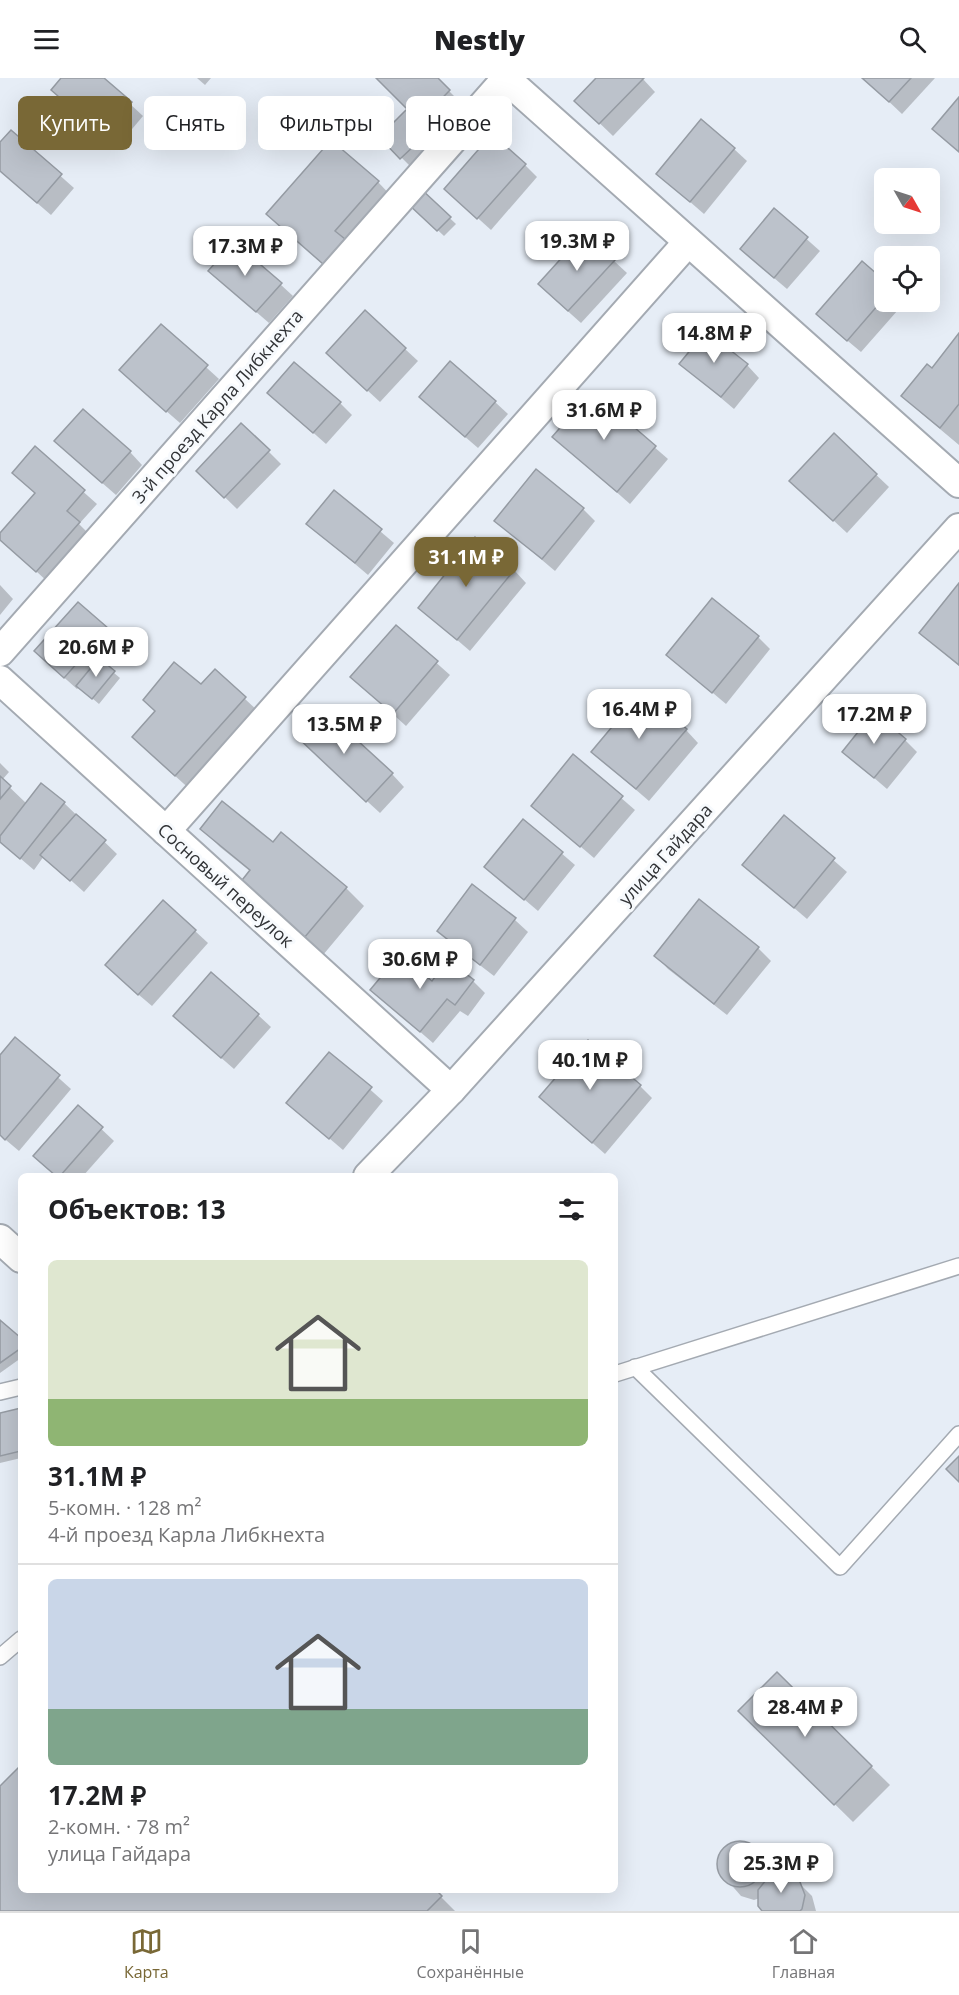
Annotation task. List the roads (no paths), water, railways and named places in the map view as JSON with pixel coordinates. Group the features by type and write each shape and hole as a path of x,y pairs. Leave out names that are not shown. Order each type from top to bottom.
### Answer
{"street":[{"path":"506,78 959,483"},
{"name":"3-й проезд Карла Либкнехта","path":"0,652 506,78"},
{"path":"166,831 688,242"},
{"name":"улица Гайдара","path":"371,1173 451,1090 959,528"},
{"name":"Сосновый переулок","path":"0,680 451,1090"},
{"path":"0,1239 18,1255"}],"lane":[{"path":"618,1373 959,1266"},
{"path":"635,1367 840,1567 959,1434"},
{"path":"0,1392 18,1388"},
{"path":"0,1657 18,1642"}]}
